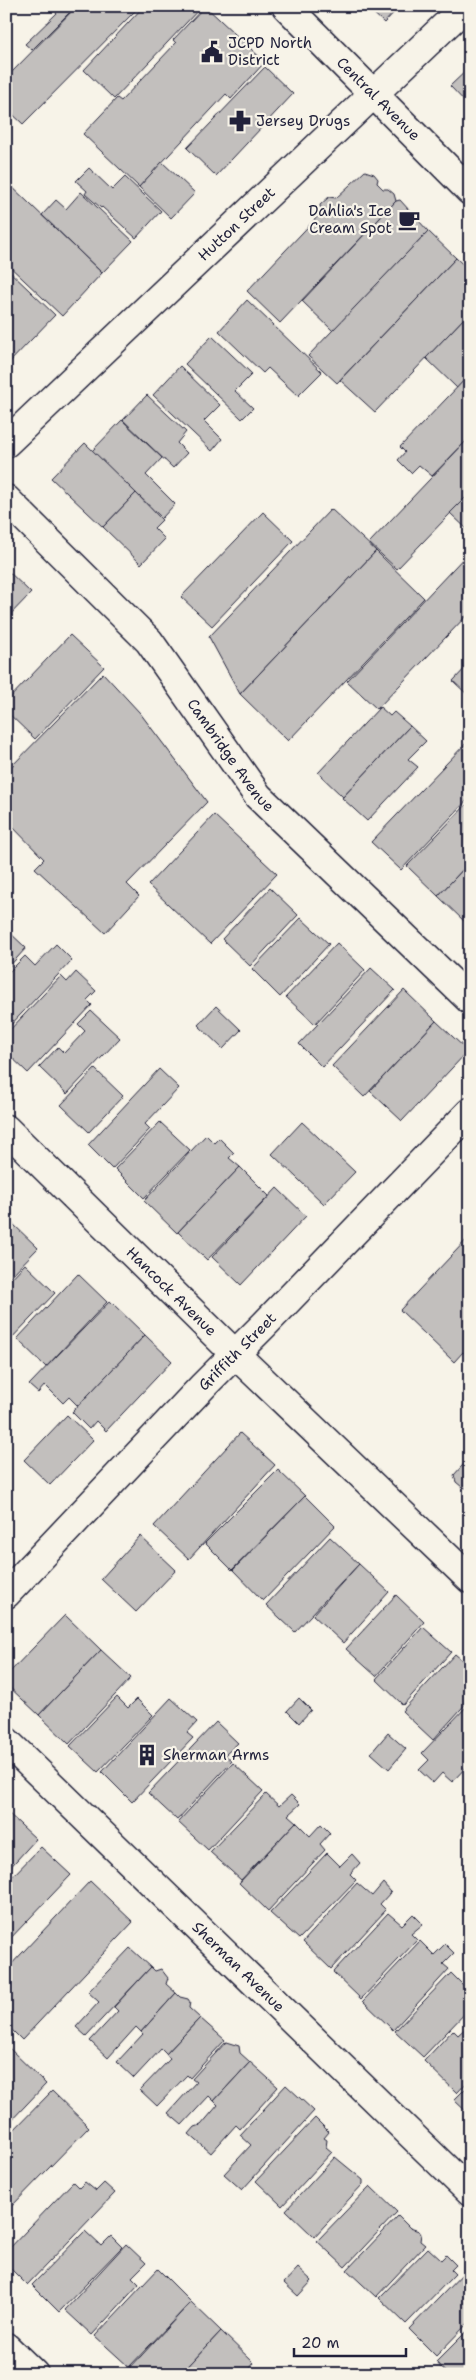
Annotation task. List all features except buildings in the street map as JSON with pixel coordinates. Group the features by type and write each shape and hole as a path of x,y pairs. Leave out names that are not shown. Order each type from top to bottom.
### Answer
{"street":[{"name":"Central Avenue","path":"286,6 470,191"},
{"name":"Hutton Street","path":"6,443 374,96 466,6"},
{"name":"Cambridge Avenue","path":"6,499 149,641 258,796 470,1000"},
{"name":"Griffith Street","path":"6,1594 203,1386 470,1112"},
{"name":"Hancock Avenue","path":"6,1129 470,1579"},
{"name":"Sherman Avenue","path":"6,1741 470,2192"},
{"path":"6,2347 34,2374"}],"place":[{"name":"JCPD North District","path":"212,52"},
{"name":"Jersey Drugs","path":"240,121"},
{"name":"Dahlia's Ice Cream Spot","path":"409,220"},
{"name":"Sherman Arms","path":"147,1755"}]}
